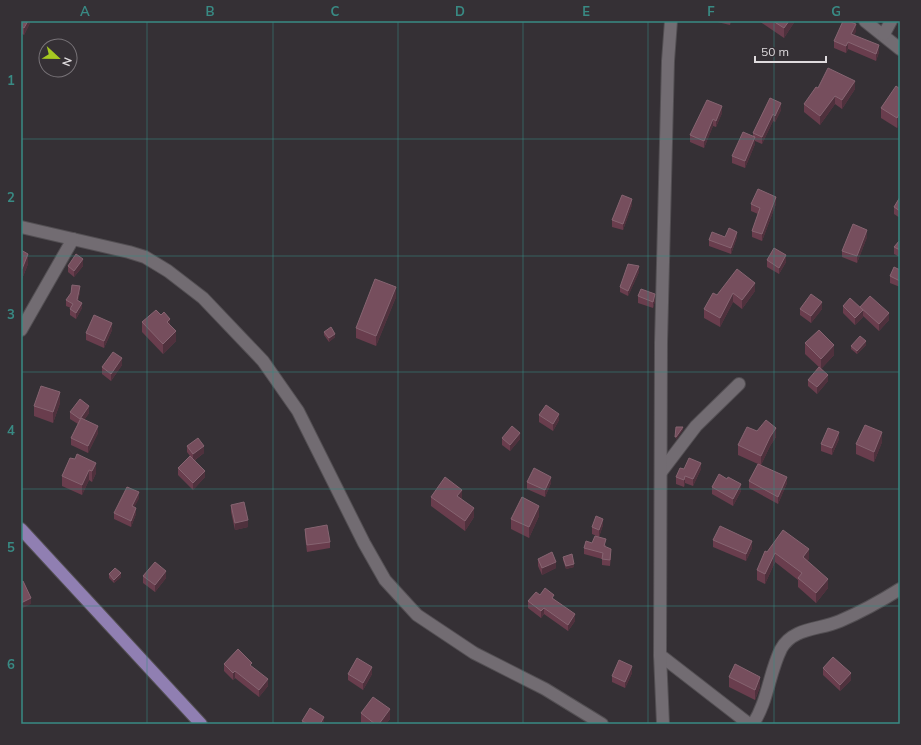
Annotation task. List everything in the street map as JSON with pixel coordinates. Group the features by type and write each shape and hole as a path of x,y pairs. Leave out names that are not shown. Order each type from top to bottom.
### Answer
{"main road":[{"path":"21,529 202,724"}],"street":[{"path":"663,724 660,655 661,343 668,61 671,21"},
{"path":"865,21 884,34 900,49"},
{"path":"884,34 891,21"},
{"path":"21,227 140,256 168,271 202,298 263,361 298,411 364,543 385,580 417,615 474,653 545,689 602,724"},
{"path":"21,330 73,239"},
{"path":"660,472 696,426 739,384"},
{"path":"753,724 763,704 782,648 790,639 803,631 838,622 871,606 900,589"},
{"path":"660,655 748,724"}],"building":[{"path":"21,21 28,21 24,28 21,26"},
{"path":"773,21 789,21 784,28"},
{"path":"843,21 856,24 851,34 879,45 876,54 848,42 846,46 834,41"},
{"path":"828,68 855,81 842,100 835,96 820,116 804,104 816,87 818,88"},
{"path":"896,86 900,89 900,113 897,118 881,108"},
{"path":"770,98 781,103 775,116 773,114 762,137 753,133"},
{"path":"707,100 722,106 716,121 713,119 704,141 690,135"},
{"path":"743,132 755,137 745,161 732,156"},
{"path":"758,189 776,197 762,234 752,231 760,208 751,204"},
{"path":"622,195 632,199 623,224 612,220"},
{"path":"900,197 900,211 894,207"},
{"path":"853,224 867,230 857,256 842,251"},
{"path":"729,228 737,232 731,248 709,240 712,232 725,237"},
{"path":"900,240 900,250 894,247"},
{"path":"774,248 786,255 779,268 767,260"},
{"path":"21,250 28,254 22,269 21,268"},
{"path":"76,254 83,259 74,271 68,266"},
{"path":"628,264 639,266 628,291 620,287"},
{"path":"894,267 900,270 900,281 890,276"},
{"path":"737,269 755,283 742,300 733,293 720,318 704,309 713,293 717,295"},
{"path":"375,279 396,287 376,336 356,328"},
{"path":"72,285 80,286 77,300 82,303 76,313 70,309 73,304 66,300 71,293"},
{"path":"641,289 655,294 653,302 638,296"},
{"path":"811,294 822,302 811,316 800,309"},
{"path":"870,296 889,313 879,324 860,307"},
{"path":"850,298 863,310 855,318 843,306"},
{"path":"156,310 161,315 164,312 170,319 167,322 176,331 163,344 142,322"},
{"path":"94,315 112,323 104,341 86,333"},
{"path":"331,327 335,334 329,338 324,332"},
{"path":"819,330 834,345 821,359 805,343"},
{"path":"860,336 866,341 857,351 851,346"},
{"path":"113,352 122,358 111,374 102,367"},
{"path":"819,367 828,375 817,387 808,380"},
{"path":"41,386 60,392 53,412 34,406"},
{"path":"80,399 89,406 80,419 70,412"},
{"path":"546,405 559,414 553,424 539,415"},
{"path":"81,418 98,426 88,446 71,438"},
{"path":"766,420 776,428 761,456 738,445 747,427 757,431"},
{"path":"865,425 882,432 874,452 856,444"},
{"path":"512,426 520,433 510,445 502,438"},
{"path":"676,427 683,427 675,437"},
{"path":"828,428 839,432 832,448 821,444"},
{"path":"198,438 204,446 193,454 187,446"},
{"path":"77,454 96,463 92,471 89,470 82,485 62,476 70,458 75,459"},
{"path":"190,456 205,471 193,483 178,468"},
{"path":"689,458 701,463 693,479 685,476 684,480 676,477 680,468 684,469"},
{"path":"758,464 787,477 778,497 749,481"},
{"path":"534,468 551,477 545,490 527,482"},
{"path":"719,474 727,479 728,477 741,484 733,499 712,487"},
{"path":"445,477 462,490 457,496 474,508 465,521 431,497"},
{"path":"127,487 139,492 132,506 136,508 131,521 114,513"},
{"path":"522,497 539,506 529,527 511,519"},
{"path":"244,502 248,520 235,523 231,505"},
{"path":"596,516 603,519 599,530 592,527"},
{"path":"327,525 330,542 307,545 305,529"},
{"path":"720,526 752,541 746,554 713,540"},
{"path":"783,530 809,549 803,557 828,579 816,593 798,578 802,573 775,553 765,574 757,570 765,551 767,552"},
{"path":"595,536 606,539 604,546 611,549 610,560 602,559 603,553 584,548 586,541 592,543"},
{"path":"552,552 556,562 542,568 538,559"},
{"path":"572,554 574,564 566,566 563,557"},
{"path":"155,562 166,571 155,585 143,576"},
{"path":"115,568 121,573 114,580 109,574"},
{"path":"23,581 31,598 21,603 21,582"},
{"path":"545,588 554,595 552,598 575,614 568,625 544,608 541,611 528,601 536,592 540,595"},
{"path":"238,649 252,663 250,665 268,679 259,690 235,671 233,673 224,664"},
{"path":"833,657 851,673 840,685 823,668"},
{"path":"357,658 372,667 363,683 348,674"},
{"path":"619,660 632,666 625,682 612,676"},
{"path":"735,664 760,677 755,690 729,677"},
{"path":"373,697 390,709 379,724 375,724 361,713"},
{"path":"310,708 324,717 320,724 308,724 302,721"}]}
